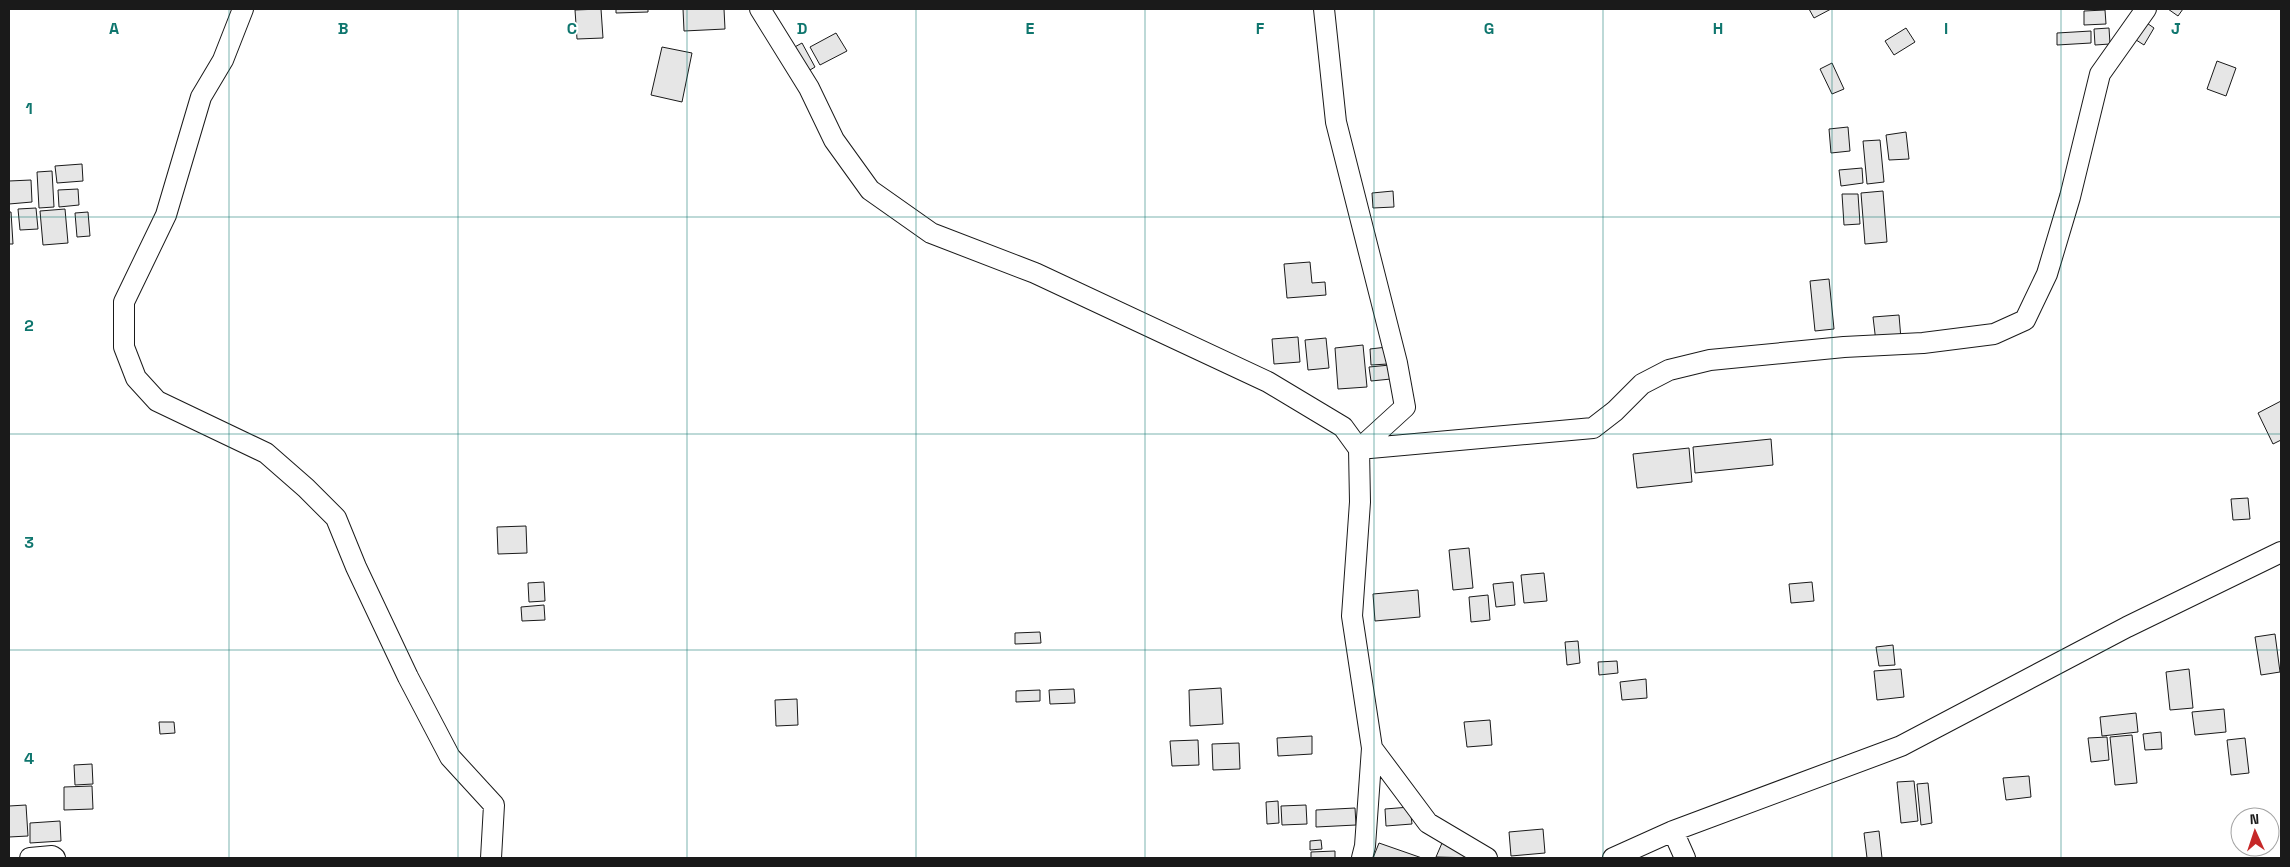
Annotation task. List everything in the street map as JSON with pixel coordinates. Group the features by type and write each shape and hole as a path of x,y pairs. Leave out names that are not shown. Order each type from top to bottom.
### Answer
{"street":[{"path":"243,9 223,60 201,97 166,215 124,302 124,347 136,378 157,401 266,453 306,488 336,518 356,567 408,677 450,757 494,805 492,858"},
{"path":"760,9 809,88 834,140 870,190 931,233 1035,273 1268,382 1344,427 1359,449 1360,502 1352,616 1372,748 1365,846 1362,858"},
{"path":"1324,9 1336,122 1397,363 1405,407 1359,449"},
{"path":"1359,449 1593,428 1615,411 1642,384 1669,370 1710,360 1844,347 1923,343 1994,334 2025,320 2047,274 2070,197 2100,74 2146,9"},
{"path":"1613,858 1673,831 1901,746 2126,627 2281,552"},
{"path":"1372,748 1428,823 1487,858"},
{"path":"1673,831 1685,858"},
{"path":"30,858 52,856 55,858"}],"building":[{"path":"601,9 603,38 577,39 575,10"},
{"path":"616,9 648,9 648,12 616,13"},
{"path":"683,9 724,9 725,29 684,31"},
{"path":"1809,9 1831,9 1814,18"},
{"path":"2168,9 2183,9 2178,16"},
{"path":"2105,10 2106,24 2084,25 2084,11"},
{"path":"2144,21 2154,28 2144,45 2133,38"},
{"path":"1906,28 1915,42 1894,55 1885,41"},
{"path":"2109,28 2110,44 2095,45 2094,29"},
{"path":"2091,31 2091,43 2057,45 2057,33"},
{"path":"836,33 847,51 820,65 810,47"},
{"path":"802,43 815,67 805,73 791,49"},
{"path":"662,47 692,53 682,102 651,95"},
{"path":"2217,61 2236,68 2226,96 2207,89"},
{"path":"1832,63 1844,89 1832,94 1820,69"},
{"path":"1848,127 1850,151 1831,153 1829,129"},
{"path":"1906,132 1909,159 1889,160 1886,135"},
{"path":"1880,140 1884,182 1867,184 1863,141"},
{"path":"82,164 83,181 57,183 55,166"},
{"path":"1862,168 1863,183 1841,186 1839,170"},
{"path":"52,171 54,207 39,208 37,172"},
{"path":"31,180 32,202 9,204 9,181"},
{"path":"78,189 79,205 59,207 58,190"},
{"path":"1393,191 1394,207 1373,208 1372,193"},
{"path":"1883,191 1887,242 1865,244 1861,193"},
{"path":"1842,194 1858,194 1860,224 1844,225"},
{"path":"36,208 38,229 20,230 18,209"},
{"path":"65,209 68,243 43,245 40,211"},
{"path":"9,212 11,212 13,244 9,244"},
{"path":"88,212 90,236 77,237 75,213"},
{"path":"1310,262 1312,283 1325,282 1326,295 1287,298 1284,264"},
{"path":"1829,279 1834,329 1815,331 1810,281"},
{"path":"1899,315 1901,339 1876,342 1873,317"},
{"path":"1298,337 1300,362 1274,364 1272,339"},
{"path":"1326,338 1329,368 1308,370 1305,340"},
{"path":"1363,345 1367,387 1338,389 1335,348"},
{"path":"1387,347 1388,364 1371,365 1370,349"},
{"path":"1390,365 1391,379 1371,381 1369,367"},
{"path":"2281,401 2281,440 2273,444 2258,413"},
{"path":"1771,439 1773,465 1695,473 1693,447"},
{"path":"1689,448 1692,482 1637,488 1633,454"},
{"path":"2248,498 2250,519 2233,520 2231,499"},
{"path":"526,526 527,553 498,554 497,527"},
{"path":"1469,548 1473,588 1453,590 1449,550"},
{"path":"1544,573 1547,601 1524,603 1521,575"},
{"path":"544,582 545,601 529,602 528,583"},
{"path":"1513,582 1515,605 1496,607 1493,584"},
{"path":"1812,582 1814,601 1791,603 1789,584"},
{"path":"1418,590 1420,617 1375,621 1373,594"},
{"path":"1488,595 1490,620 1471,622 1469,597"},
{"path":"544,605 545,620 522,621 521,607"},
{"path":"1040,632 1041,643 1015,644 1015,633"},
{"path":"2275,634 2280,672 2261,675 2255,637"},
{"path":"1578,641 1580,663 1567,665 1565,642"},
{"path":"1893,645 1895,665 1879,666 1876,647"},
{"path":"1617,661 1618,673 1599,675 1598,662"},
{"path":"1901,669 1904,697 1877,700 1874,671"},
{"path":"2189,669 2193,708 2170,710 2166,672"},
{"path":"1646,679 1647,698 1622,700 1620,682"},
{"path":"1221,688 1223,724 1190,726 1189,690"},
{"path":"1074,689 1075,703 1050,704 1049,690"},
{"path":"1040,690 1040,701 1016,702 1016,691"},
{"path":"797,699 798,725 776,726 775,700"},
{"path":"2224,709 2226,732 2195,735 2192,712"},
{"path":"2136,713 2138,732 2102,736 2100,717"},
{"path":"1490,720 1492,745 1467,747 1464,722"},
{"path":"159,722 174,722 175,733 160,734"},
{"path":"2161,732 2162,749 2145,750 2143,734"},
{"path":"2132,735 2137,783 2115,785 2110,737"},
{"path":"1312,736 1312,754 1278,756 1277,738"},
{"path":"2107,737 2109,760 2091,762 2088,738"},
{"path":"2245,738 2249,773 2231,775 2227,740"},
{"path":"1198,740 1199,765 1172,766 1170,741"},
{"path":"1239,743 1240,769 1213,770 1212,744"},
{"path":"92,764 93,784 75,785 74,765"},
{"path":"2029,776 2031,797 2006,800 2003,778"},
{"path":"1914,781 1918,821 1901,823 1897,782"},
{"path":"1928,783 1932,823 1921,825 1917,784"},
{"path":"92,786 93,809 64,810 64,787"},
{"path":"1278,801 1279,823 1267,824 1266,802"},
{"path":"26,805 28,836 9,837 9,806"},
{"path":"1306,805 1307,824 1282,825 1281,806"},
{"path":"1410,807 1412,824 1386,826 1385,809"},
{"path":"1355,808 1356,825 1316,827 1316,810"},
{"path":"60,821 61,841 30,843 30,823"},
{"path":"1543,829 1545,853 1511,856 1509,832"},
{"path":"1879,831 1882,858 1867,858 1864,833"},
{"path":"1321,840 1322,849 1310,850 1310,841"},
{"path":"1379,843 1422,858 1373,858"},
{"path":"1442,843 1476,858 1436,857"},
{"path":"1335,851 1335,858 1311,858 1311,852"}]}
